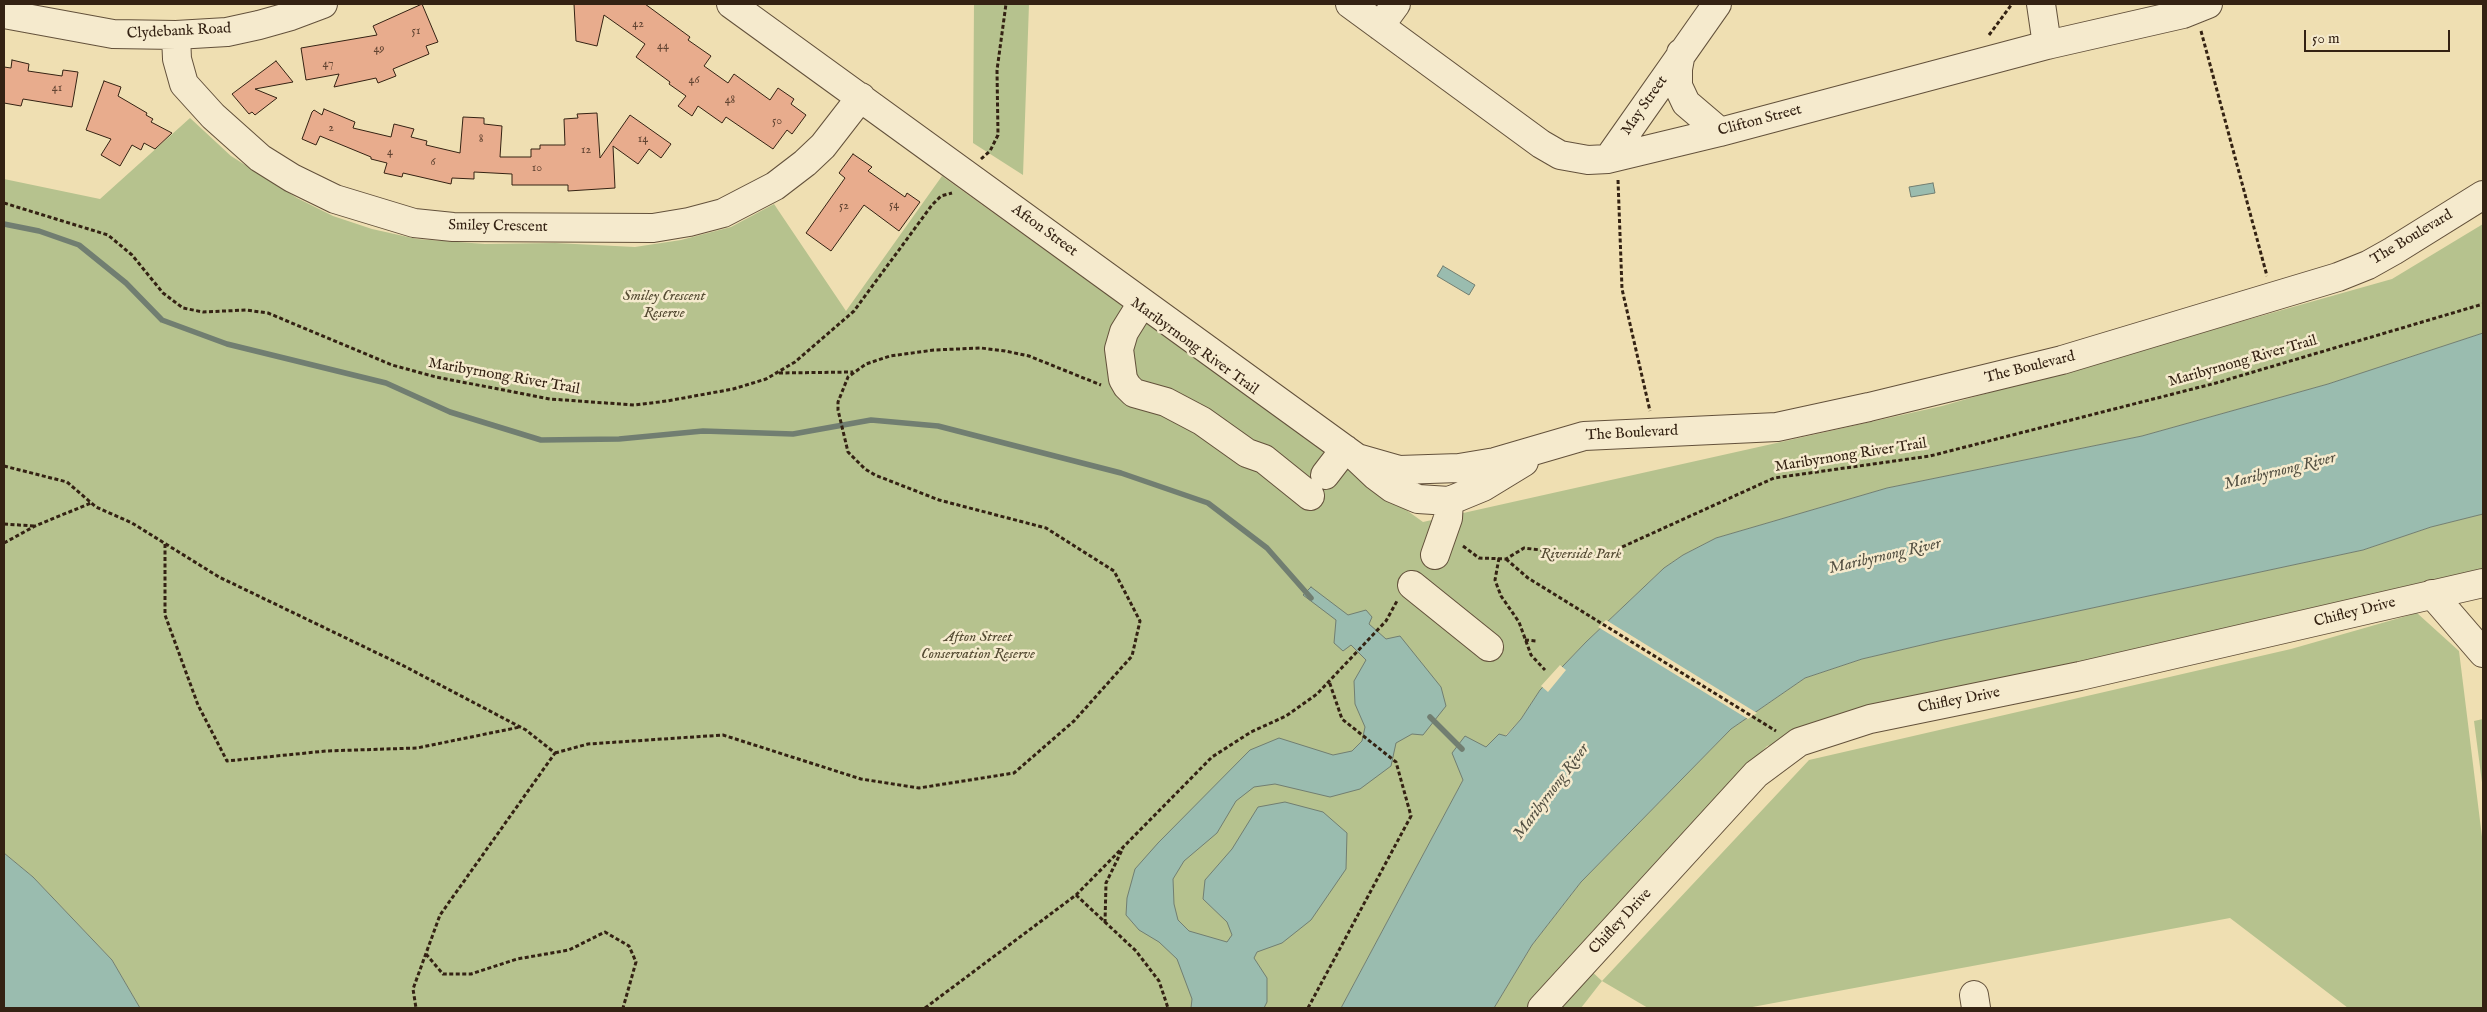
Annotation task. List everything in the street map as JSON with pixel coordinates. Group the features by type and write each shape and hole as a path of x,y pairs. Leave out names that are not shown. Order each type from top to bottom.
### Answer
{"street":[{"name":"Clydebank Road","path":"4,14 113,34 176,35 227,32 291,16 323,4"},
{"name":"Afton Street","path":"731,4 861,97 957,185 1142,303 1351,454"},
{"name":"Clifton Street","path":"1350,4 1541,144 1560,155 1613,167 1720,132 2047,45 2183,14 2203,12"},
{"path":"1380,26 1396,4"},
{"name":"May Street","path":"1613,167 1681,53 1717,4"},
{"path":"2041,4 2047,45"},
{"name":"Smiley Crescent","path":"176,35 177,59 184,84 213,116 260,158 292,178 335,199 414,223 453,227 653,228 689,222 723,213 775,186 805,163 823,146 861,97"},
{"name":"May Street","path":"1681,53 1678,68 1678,86 1686,103 1720,132"},
{"name":"The Boulevard","path":"1351,454 1384,467 1424,470 1495,462 1566,440 1593,435 1777,427 1852,411 2062,360 2338,277 2368,265 2483,196"},
{"path":"1142,303 1124,332 1119,349 1123,379 1134,393 1166,402 1202,421 1247,453 1264,459 1318,485 1351,454"},
{"name":"The Boulevard","path":"1351,454 1376,476 1408,495 1435,501 1449,501 1483,487 1551,446"},
{"path":"1439,544 1448,518 1449,501"},
{"name":"Chifley Drive","path":"1542,1008 1756,774 1799,742 1870,719 2080,676 2483,583"},
{"path":"1412,585 1489,647"},
{"path":"2432,594 2483,653"}],"path":[{"name":"Maribyrnong River Trail","path":"4,203 108,236 132,255 163,293 183,308 203,312 246,310 268,313 392,365 436,377 550,399 634,405 733,389 779,373 815,347 843,322 864,298 932,205 957,185 995,144 999,116 997,70 1006,4"},
{"path":"1984,38 1991,34 2012,4"},
{"path":"2203,12 2268,278"},
{"path":"1613,167 1622,289 1652,419"},
{"path":"2258,280 2276,275"},
{"name":"Maribyrnong River Trail","path":"1439,544 1479,558 1506,558 1524,548 1600,557 1774,478 1930,456 2216,383 2483,304"},
{"path":"416,1008 413,989 440,914 555,753 588,744 723,735 861,779 919,788 1014,773 1074,722 1132,656 1140,621 1114,571 1046,528 939,500 865,469 848,452 838,410 842,386 853,372 866,364 890,356 934,350 981,348 1029,356 1112,389 1134,393"},
{"path":"779,373 853,372"},
{"path":"4,466 67,482 91,503 132,523 219,577 402,665 521,727 555,753"},
{"path":"4,542 35,526 91,503"},
{"path":"4,524 35,526"},
{"path":"165,544 166,615 198,705 227,761 326,751 417,748 521,727"},
{"path":"1499,558 1496,580 1501,596 1519,622 1531,655 1545,670"},
{"path":"1506,558 1528,578 1783,735"},
{"path":"925,1008 1076,895 1212,757 1251,732 1286,716 1317,694 1386,621"},
{"path":"1524,640 1536,642"},
{"path":"1308,1008 1411,816 1396,762 1342,719 1329,680"},
{"path":"1105,923 1106,883 1124,845"},
{"path":"1076,895 1136,951 1159,981 1168,1008"},
{"path":"426,954 443,974 471,974 517,959 569,950 605,932 629,946 636,962 623,1008"}],"green space":[{"path":"974,4 1029,4 1023,175 973,143"},
{"name":"Afton Street Conservation Reserve","path":"190,118 231,156 297,198 333,216 372,229 417,239 485,244 555,243 635,247 681,240 731,227 774,204 846,311 942,176 1423,522 1942,406 2392,279 2483,224 2483,333 2328,384 2142,436 1887,488 1716,538 1683,555 1664,568 1586,642 1540,690 1521,719 1463,780 1341,1008 140,1008 112,960 33,877 4,853 4,179 100,199"},
{"path":"2483,514 2483,573 2089,666 1767,746 1574,955 1602,981 1581,1008 1494,1008 1532,945 1581,882 1731,729 1805,678 1862,659 1943,640 2363,550 2431,527"},
{"path":"2417,613 2459,651 2483,845 2483,1008 2348,1008 2230,918 1747,1008 1648,1008 1602,981 1809,760 2291,649"},
{"path":"2483,719 2483,790 2474,721"}],"water":[{"path":"1933,183 1935,193 1911,197 1909,187"},
{"path":"1443,266 1475,285 1469,295 1437,276"},
{"name":"Maribyrnong River","path":"2483,333 2483,514 2431,527 2363,550 1943,640 1862,659 1805,678 1731,729 1581,882 1532,945 1494,1008 1341,1008 1463,780 1452,753 1465,736 1486,747 1499,734 1506,736 1521,719 1540,690 1586,642 1664,568 1683,555 1716,538 1887,488 2142,436 2328,384"},
{"path":"1311,587 1348,615 1366,610 1372,617 1369,624 1386,639 1400,636 1441,687 1446,706 1423,735 1412,734 1396,743 1391,766 1360,789 1330,797 1275,784 1254,787 1236,801 1217,833 1184,861 1173,879 1174,904 1178,920 1189,931 1227,942 1232,935 1227,922 1203,899 1205,880 1232,849 1258,807 1285,802 1323,812 1347,833 1346,869 1311,920 1282,943 1257,952 1254,958 1267,978 1267,1002 1264,1008 1191,1008 1192,999 1177,959 1159,942 1139,930 1126,915 1127,898 1135,869 1158,843 1250,750 1279,738 1333,755 1352,751 1362,741 1365,727 1355,704 1354,681 1366,660 1351,645 1343,651 1334,643 1336,620 1303,595"},
{"path":"4,853 33,877 112,960 140,1008 4,1008"}],"pier":[{"path":"1606,620 1757,713 1748,719 1598,627"},
{"path":"1560,665 1566,670 1548,692 1541,686"}],"building":[{"path":"422,4 438,42 426,46 429,54 393,69 396,76 378,83 376,78 334,87 339,74 306,80 301,48 377,35 373,26"},
{"path":"574,4 645,4 690,37 688,40 711,56 704,66 728,83 734,74 770,100 778,88 794,99 791,104 806,115 792,134 787,130 773,149 726,117 722,123 698,106 692,116 678,106 686,96 636,57 645,44 604,15 597,46 576,41"},
{"path":"12,60 29,64 28,71 62,76 63,70 78,72 72,107 23,99 21,106 4,103 4,67 11,68"},
{"path":"276,61 293,82 255,89 277,98 255,115 252,112 249,114 232,94"},
{"path":"104,81 121,87 118,96 147,113 146,115 153,119 151,122 172,133 155,149 144,143 141,150 132,145 120,166 101,155 111,139 86,130"},
{"path":"324,109 355,122 353,128 391,137 394,124 414,129 411,137 427,141 426,145 460,153 463,117 484,118 484,124 502,126 500,157 531,157 531,149 540,149 540,145 565,145 564,119 578,118 577,114 597,113 600,158 630,115 671,144 661,158 649,149 638,164 613,146 615,188 568,191 568,185 512,185 512,174 474,172 474,179 452,178 451,184 403,173 402,177 384,173 387,163 371,159 371,157 320,136 316,145 302,139 312,112 314,110 322,115"},
{"path":"853,154 872,167 868,171 905,197 907,193 920,202 899,231 864,205 831,251 806,233 845,178 839,173"}],"waterway":[{"path":"4,224 39,231 79,245 126,283 162,320 227,344 386,383 450,412 541,440 619,439 703,431 793,434 871,420 938,426 1121,473 1208,503 1267,548 1311,598"},
{"path":"1430,717 1462,749"}],"park label":[{"name":"Smiley Crescent Reserve","path":"664,306"},
{"name":"Riverside Park","path":"1581,555"}]}
